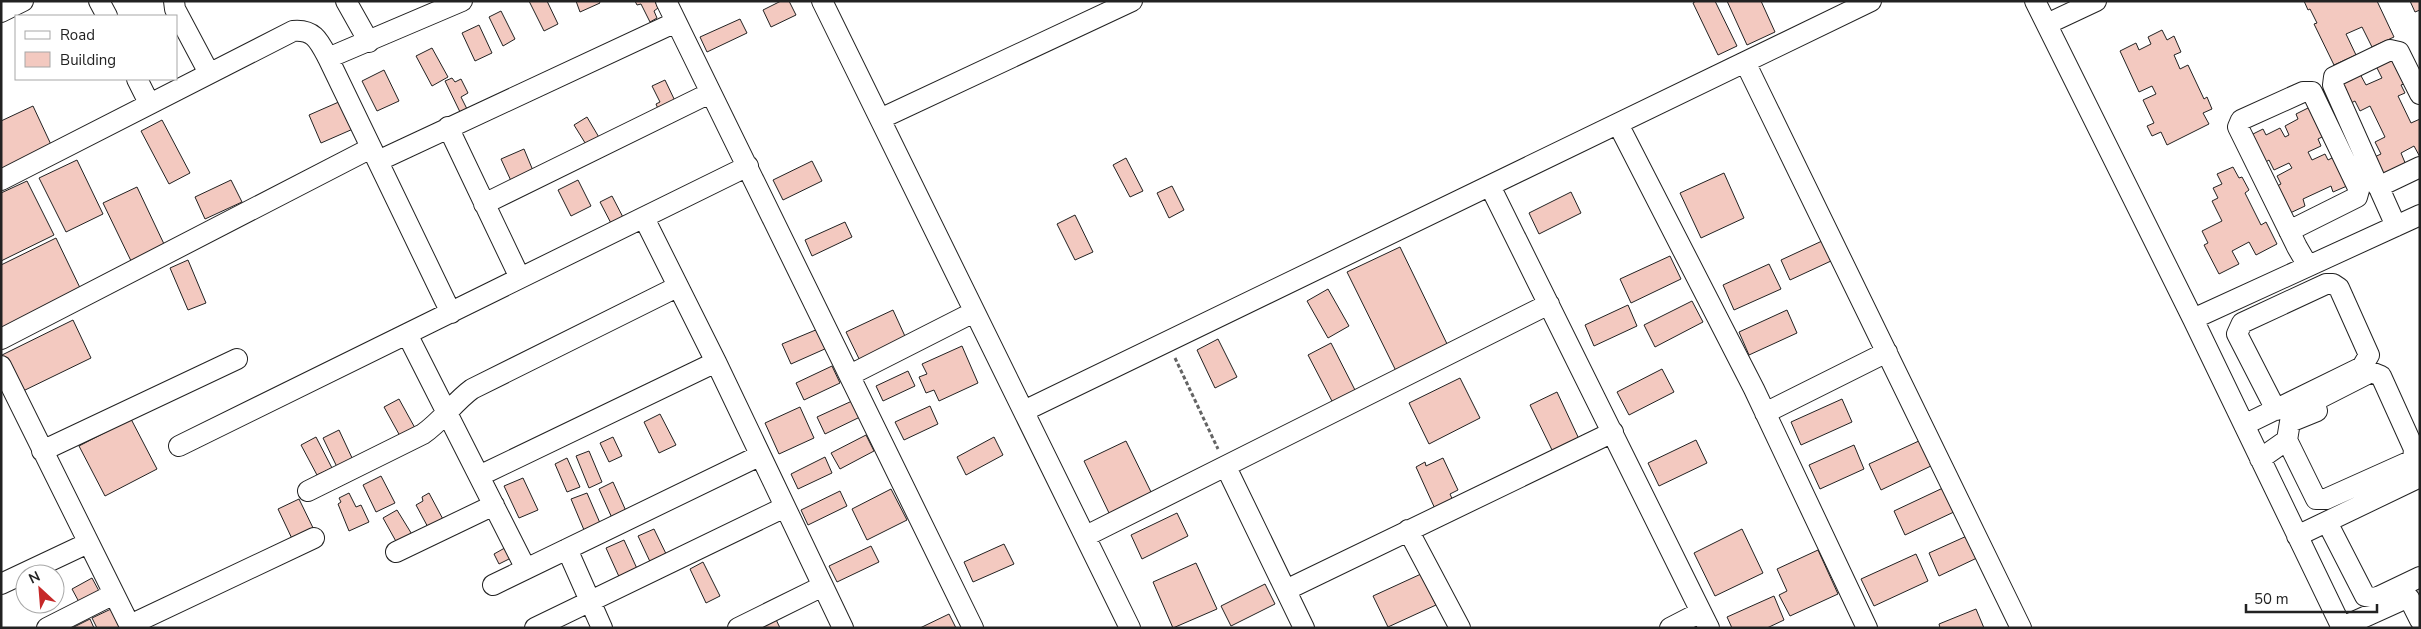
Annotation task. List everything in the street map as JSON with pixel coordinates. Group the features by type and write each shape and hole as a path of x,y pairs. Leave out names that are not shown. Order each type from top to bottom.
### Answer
{"street":[{"path":"1,12 23,1"},
{"path":"99,1 106,15"},
{"path":"174,1 175,9 209,73"},
{"path":"346,1 369,42"},
{"path":"328,58 369,42 424,8 462,1"},
{"path":"666,1 973,628"},
{"path":"822,1 1130,628"},
{"path":"880,120 1132,1"},
{"path":"1024,412 1871,1"},
{"path":"2035,1 2193,319 2341,628 2375,621 2414,595 2420,620"},
{"path":"2047,24 2096,1"},
{"path":"1,339 375,154 448,127 676,22"},
{"path":"1,180 293,31 303,30 311,32 318,38 328,58 451,313"},
{"path":"2396,226 2333,86 2334,77 2390,50 2398,52 2420,94"},
{"path":"1745,62 2021,628"},
{"path":"138,80 150,103"},
{"path":"2289,231 2357,197 2359,190 2312,92 2303,92 2241,120 2238,127 2289,231 2308,266"},
{"path":"484,204 710,93"},
{"path":"1618,124 1765,413 1867,628"},
{"path":"448,127 520,278"},
{"path":"179,446 748,166"},
{"path":"2378,187 2420,167"},
{"path":"1490,186 1705,620 1670,628"},
{"path":"2193,319 2420,215"},
{"path":"644,218 716,362 759,456 843,628"},
{"path":"2244,425 2276,410 2362,367 2366,362 2369,355 2339,288 2333,284 2326,284 2242,322 2239,327 2237,334 2276,410"},
{"path":"308,491 424,434 448,413 461,397 472,389 677,287"},
{"path":"1086,536 1549,304"},
{"path":"850,375 974,312"},
{"path":"407,334 526,569"},
{"path":"1765,413 1887,352"},
{"path":"42,451 237,359"},
{"path":"479,476 716,362"},
{"path":"1,366 130,627 314,538"},
{"path":"2260,459 2287,440 2290,422 2317,411 2315,404 2318,399 2371,372 2381,376 2414,449 2413,460 2326,499 2316,499 2287,440"},
{"path":"1286,590 1613,432"},
{"path":"493,585 759,456"},
{"path":"1226,467 1304,628"},
{"path":"2298,536 2420,477"},
{"path":"396,552 494,504"},
{"path":"535,628 786,508"},
{"path":"2327,522 2365,596 2376,598 2420,578"},
{"path":"1408,530 1460,628"},
{"path":"1,584 88,543"},
{"path":"566,549 602,628"},
{"path":"738,628 823,586"},
{"path":"47,628 114,594"}],"path":[{"path":"1167,342 1226,467"}],"building":[{"path":"529,1 547,1 558,24 544,31"},
{"path":"576,1 599,1 600,3 580,12"},
{"path":"635,1 655,1 658,8 654,11 657,18 650,22 641,4 637,5"},
{"path":"781,1 789,1 796,15 771,27 763,10"},
{"path":"1696,1 1715,1 1737,46 1718,55 1693,3"},
{"path":"1727,1 1761,1 1775,32 1747,45"},
{"path":"2304,1 2377,1 2394,37 2372,47 2362,27 2346,34 2356,55 2334,65 2314,24 2317,23"},
{"path":"2410,1 2420,1 2420,10 2415,12"},
{"path":"501,11 515,39 503,46 489,17"},
{"path":"740,19 747,33 707,52 700,37"},
{"path":"479,25 492,53 475,61 462,33"},
{"path":"2162,30 2167,40 2174,36 2181,52 2174,55 2180,69 2188,65 2204,99 2207,97 2212,109 2203,113 2209,124 2167,145 2161,132 2152,136 2147,126 2154,123 2143,100 2156,94 2152,86 2139,92 2120,51 2136,43 2139,50 2151,44 2148,37"},
{"path":"432,48 448,77 432,86 416,56"},
{"path":"2396,59 2409,82 2401,85 2405,93 2398,96 2411,123 2420,119 2420,157 2414,146 2401,153 2406,165 2378,178 2370,159 2381,154 2375,142 2385,137 2370,106 2360,111 2355,101 2347,105 2338,85 2360,74 2366,85 2382,78 2376,66"},
{"path":"384,70 399,101 377,111 362,81"},
{"path":"452,78 455,82 461,79 468,93 461,97 467,109 460,112 445,81"},
{"path":"665,80 676,103 659,111 656,104 660,102 652,86"},
{"path":"341,101 353,129 321,143 309,115"},
{"path":"33,106 54,151 1,176 1,121"},
{"path":"2310,107 2324,136 2318,139 2321,146 2308,152 2312,160 2325,154 2328,160 2334,157 2347,186 2333,192 2331,186 2303,199 2305,206 2288,214 2275,187 2281,184 2277,176 2292,168 2289,163 2274,170 2269,160 2264,163 2251,135 2263,129 2266,135 2280,128 2285,137 2289,135 2285,126 2298,119 2296,114"},
{"path":"587,117 600,139 587,146 574,125"},
{"path":"162,120 190,173 169,184 141,131"},
{"path":"524,149 534,173 512,183 501,159"},
{"path":"1126,158 1143,191 1130,197 1113,165"},
{"path":"77,160 103,214 66,232 39,178"},
{"path":"812,161 822,181 783,200 773,180"},
{"path":"2233,167 2239,178 2242,177 2249,190 2245,193 2261,225 2266,222 2277,244 2256,255 2249,242 2232,251 2239,264 2219,274 2204,245 2208,243 2202,231 2222,221 2212,201 2218,198 2213,188 2222,184 2217,174"},
{"path":"1724,173 1744,218 1701,238 1680,193"},
{"path":"231,180 242,202 205,219 195,197"},
{"path":"578,180 591,206 571,216 558,190"},
{"path":"27,181 54,235 1,261 1,193"},
{"path":"1172,186 1184,210 1169,218 1157,193"},
{"path":"137,187 164,244 152,250 155,255 133,265 103,203"},
{"path":"1571,192 1581,213 1539,234 1529,213"},
{"path":"612,196 626,223 614,229 600,202"},
{"path":"1075,215 1093,252 1075,260 1057,224"},
{"path":"845,222 852,237 812,256 805,240"},
{"path":"56,238 83,294 1,334 1,265"},
{"path":"1822,241 1831,261 1790,280 1781,260"},
{"path":"1400,247 1450,350 1398,375 1347,272"},
{"path":"1670,256 1681,279 1631,303 1620,279"},
{"path":"188,260 206,303 188,310 170,268"},
{"path":"1769,264 1781,289 1734,310 1723,285"},
{"path":"1328,289 1349,326 1328,338 1307,301"},
{"path":"1692,301 1703,322 1655,347 1644,325"},
{"path":"1628,305 1637,326 1594,346 1585,325"},
{"path":"893,310 909,345 863,367 846,332"},
{"path":"1787,310 1797,333 1749,355 1739,332"},
{"path":"73,320 91,358 21,392 2,355"},
{"path":"818,329 827,348 791,364 782,344"},
{"path":"1218,339 1237,377 1215,388 1197,350"},
{"path":"1331,343 1356,392 1333,403 1308,355"},
{"path":"962,346 978,383 939,401 934,390 926,393 919,377 927,374 922,364"},
{"path":"832,366 840,383 804,400 796,383"},
{"path":"1662,369 1674,392 1629,415 1617,392"},
{"path":"908,371 915,386 883,401 876,386"},
{"path":"1460,378 1480,418 1429,444 1409,403"},
{"path":"1557,392 1579,439 1553,452 1530,405"},
{"path":"399,399 415,428 400,436 384,407"},
{"path":"1842,399 1852,422 1801,445 1791,422"},
{"path":"852,401 860,417 825,434 817,417"},
{"path":"930,406 938,424 904,440 895,422"},
{"path":"800,407 814,438 779,454 765,423"},
{"path":"660,414 676,445 659,453 644,422"},
{"path":"131,419 157,469 105,496 79,446"},
{"path":"339,430 353,460 337,467 323,438"},
{"path":"866,435 874,451 840,469 831,453"},
{"path":"316,437 332,468 317,475 301,445"},
{"path":"613,437 622,456 609,462 600,443"},
{"path":"994,437 1003,455 966,475 957,457"},
{"path":"1696,440 1707,463 1659,486 1648,463"},
{"path":"1921,440 1933,465 1881,490 1869,464"},
{"path":"1126,441 1152,494 1110,515 1084,461"},
{"path":"1854,445 1864,469 1820,489 1809,465"},
{"path":"589,451 602,482 589,488 576,456"},
{"path":"825,457 832,473 798,489 791,474"},
{"path":"567,458 580,487 567,492 555,464"},
{"path":"1443,458 1458,490 1450,494 1454,503 1436,511 1416,467 1425,462 1426,466"},
{"path":"381,476 395,503 376,512 363,485"},
{"path":"523,478 538,510 519,518 504,486"},
{"path":"613,482 626,511 612,518 599,489"},
{"path":"1945,487 1956,511 1905,535 1894,511"},
{"path":"891,489 907,520 867,540 852,509"},
{"path":"840,491 847,506 808,525 801,510"},
{"path":"349,493 356,507 361,505 369,522 349,531 338,504 341,502 339,498"},
{"path":"429,493 445,523 430,531 416,505 423,501 422,497"},
{"path":"587,493 600,523 584,530 571,499"},
{"path":"299,499 316,534 295,545 278,509"},
{"path":"397,510 413,536 398,545 383,518"},
{"path":"1177,513 1188,536 1142,559 1131,535"},
{"path":"654,529 669,560 653,568 638,536"},
{"path":"1742,529 1763,573 1715,596 1694,553"},
{"path":"1969,535 1979,557 1939,576 1929,553"},
{"path":"624,540 639,573 621,581 606,548"},
{"path":"1004,544 1014,564 973,582 964,562"},
{"path":"510,545 515,556 499,564 494,554"},
{"path":"871,546 879,562 837,582 829,566"},
{"path":"1818,550 1838,594 1790,616 1779,595 1787,591 1777,569"},
{"path":"1916,554 1928,581 1874,606 1861,579"},
{"path":"703,562 720,596 706,603 690,569"},
{"path":"1196,563 1217,609 1173,628 1153,582"},
{"path":"1421,574 1436,605 1388,627 1373,596"},
{"path":"92,578 99,591 79,602 72,589"},
{"path":"1265,584 1275,604 1231,626 1221,606"},
{"path":"1774,596 1784,620 1767,628 1732,628 1727,617"},
{"path":"111,609 120,628 97,628 92,618"},
{"path":"1976,609 1984,628 1940,628 1939,624"},
{"path":"773,613 780,628 743,628"},
{"path":"949,614 956,628 920,628"},
{"path":"90,619 94,628 72,628"}]}
